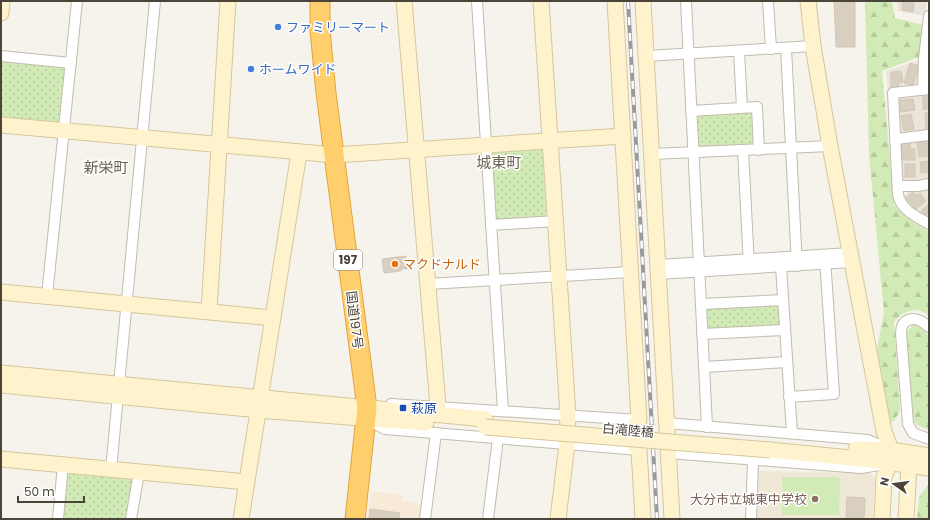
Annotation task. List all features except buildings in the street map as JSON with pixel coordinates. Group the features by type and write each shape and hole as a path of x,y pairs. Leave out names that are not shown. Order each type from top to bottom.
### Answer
{"highway":[{"name":"国道197号","path":"312,1 312,34 330,155"},
{"name":"国道197号","path":"320,1 320,30 330,155 347,313 361,413 355,519"},
{"name":"国道197号","path":"345,519 361,413"}],"street":[{"path":"1,13 2,1"},
{"path":"47,296 77,1"},
{"path":"111,470 155,1"},
{"path":"209,311 228,1"},
{"path":"404,1 438,406"},
{"path":"477,1 504,411"},
{"path":"541,1 568,415 567,444 558,519"},
{"path":"615,1 638,420 634,427 634,444 639,450 643,519"},
{"path":"643,1 672,519"},
{"path":"686,1 707,427"},
{"path":"768,1 771,49"},
{"path":"808,1 813,46 830,146 884,432 891,457 884,477 882,519"},
{"path":"929,16 924,58 926,90 893,93 900,202 903,207 929,224"},
{"path":"646,56 813,46"},
{"path":"786,48 797,261"},
{"path":"739,50 742,108"},
{"path":"1,56 71,63"},
{"path":"691,111 757,107 759,150"},
{"path":"1,125 330,155 623,136"},
{"path":"896,139 929,135"},
{"path":"652,154 830,146"},
{"path":"743,150 748,264"},
{"path":"241,519 299,153"},
{"path":"898,186 918,186 929,184"},
{"path":"492,225 556,221"},
{"path":"658,270 851,258"},
{"path":"789,397 834,394 825,259"},
{"path":"748,264 781,267 797,261"},
{"path":"781,267 792,433"},
{"path":"428,284 630,272"},
{"path":"1,292 273,318"},
{"path":"700,304 783,300"},
{"path":"929,327 923,321 916,319 909,320 903,324 901,333 908,424 913,433 929,439"},
{"path":"702,334 785,330"},
{"path":"704,367 787,362"},
{"path":"1,373 118,390"},
{"path":"1,385 118,390"},
{"name":"白滝陸橋","path":"118,390 361,413 770,446 871,450 891,457"},
{"path":"361,413 394,403 638,420"},
{"path":"361,413 385,429 639,450"},
{"path":"667,424 868,440 891,457 909,465 929,468"},
{"path":"425,519 436,433"},
{"path":"488,519 498,438"},
{"path":"668,453 861,468 891,457 929,456"},
{"path":"1,459 246,482"},
{"path":"751,519 753,460"},
{"path":"58,519 63,465"},
{"path":"906,519 909,465"},
{"path":"131,519 139,472"}],"shaded area":[{"path":"897,1 927,1 925,16 898,11"},
{"path":"920,60 920,82 915,87 888,92 886,71"},
{"path":"929,93 929,131 900,134 897,100 900,96"},
{"path":"929,138 929,179 922,182 906,182 902,178 899,143"},
{"path":"929,187 929,220 904,203 902,198 910,190"},
{"name":"大分市立城東中学校","path":"758,471 870,473 875,479 873,519 756,519"},
{"path":"371,491 403,495 402,501 423,504 422,519 367,519"}],"green space":[{"path":"865,1 892,1 895,18 923,25 919,57 882,71 894,204 905,216 929,232 929,316 915,310 906,312 894,322 900,411 894,421 887,422 877,348 884,313 869,154"},
{"path":"4,60 64,68 67,71 62,122 58,125 1,120 1,63"},
{"path":"751,110 755,112 756,143 753,146 698,149 694,117 697,113"},
{"path":"542,146 547,219 495,222 490,150"},
{"path":"781,305 782,323 779,327 707,332 706,306"},
{"path":"913,325 918,325 929,336 929,430 917,425 914,422 905,338 908,330"},
{"path":"69,470 129,477 133,481 127,519 62,519 67,474"},
{"path":"782,477 840,477 839,515 782,515"},
{"path":"929,484 929,519 917,519 919,497"}],"railway":[{"path":"628,1 657,519"}],"place":[{"name":"ファミリーマート","path":"278,27"},
{"name":"ホームワイド","path":"251,69"},
{"name":"マクドナルド","path":"395,264"},
{"name":"萩原","path":"403,408"},
{"name":"大分市立城東中学校","path":"815,499"}],"district":[{"name":"城東町","path":"499,163"},
{"name":"新栄町","path":"106,168"}]}
